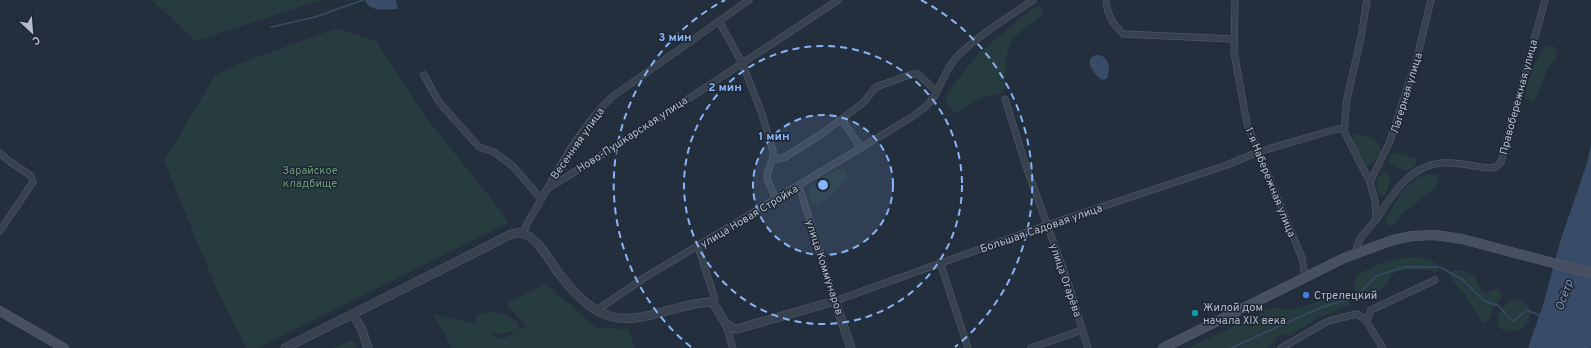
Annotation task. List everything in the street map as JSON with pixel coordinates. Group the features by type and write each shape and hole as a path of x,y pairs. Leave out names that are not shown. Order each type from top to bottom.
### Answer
{"main road":[{"path":"1163,348 1354,254 1393,240 1412,236 1435,235 1462,238 1591,273"},
{"path":"0,311 64,348"}],"street":[{"name":"Весенняя улица","path":"522,233 530,216 594,115 604,104 749,0"},
{"name":"Ново-Пушкарская улица","path":"547,189 629,138 838,0"},
{"name":"улица Новая Стройка","path":"597,310 644,278 698,247 921,111 932,100 954,60 965,49 1033,0"},
{"path":"1106,0 1108,15 1113,24 1123,34 1234,39"},
{"name":"1-я Набережная улица","path":"1235,0 1234,52 1247,124 1302,258 1305,277"},
{"path":"1367,0 1361,37 1347,99 1344,131 1370,182 1375,200 1376,220"},
{"name":"Лагерная улица","path":"1370,182 1390,141 1417,58 1430,0"},
{"name":"Правобережная улица","path":"1354,254 1361,237 1376,220 1393,194 1413,173 1442,162 1490,168 1496,167 1501,162 1545,0"},
{"path":"719,21 742,63 762,114 773,151 773,157 767,179 776,199"},
{"path":"424,74 439,102 479,147 494,152 513,166 542,199"},
{"path":"773,157 785,157 842,120 863,103 876,87 912,74 918,74 936,91"},
{"name":"улица Огарёва","path":"1005,99 1088,348"},
{"path":"842,120 861,148"},
{"name":"Большая Садовая улица","path":"726,326 731,329 737,329 835,301 940,262 1227,165 1258,152 1337,129 1344,131"},
{"path":"0,153 9,162 31,176 33,182 0,231"},
{"name":"улица Коммунаров","path":"799,186 851,348"},
{"path":"285,348 510,235 522,233 530,236 568,285 578,295 597,310 614,318 629,319 686,305 712,302"},
{"path":"698,247 714,296 714,301 712,302"},
{"path":"940,262 968,348"},
{"path":"1366,320 1371,310 1435,280"},
{"path":"712,302 726,326 733,348"},
{"path":"353,314 362,330 368,348"},
{"path":"1281,348 1328,321 1357,314 1366,320 1382,348"},
{"path":"1031,348 1082,330"}],"green space":[{"path":"152,0 322,0 195,41"},
{"path":"1040,7 1043,10 1043,13 1037,20 1017,35 1009,46 1006,60 1005,88 1002,93 983,97 957,113 948,107 945,98 954,84 980,52 1033,8"},
{"name":"Зарайское кладбище","path":"337,28 377,42 426,118 500,210 508,223 258,348 247,348 220,297 164,161 215,75 238,64"},
{"path":"1546,46 1554,46 1557,56 1548,68 1537,98 1532,102 1525,99 1527,85 1535,64"},
{"path":"1359,134 1376,141 1379,144 1380,152 1371,165 1367,166 1352,140 1354,135"},
{"path":"1395,152 1416,159 1415,166 1410,170 1404,170 1389,163 1388,159 1390,155"},
{"path":"837,169 845,170 847,179 818,206 811,202 808,192 811,185"},
{"path":"1385,171 1388,173 1390,178 1386,194 1382,196 1378,193 1377,184 1378,178"},
{"path":"1430,174 1437,175 1439,179 1437,187 1403,213 1393,225 1389,226 1385,223 1390,211 1408,185 1418,177"},
{"path":"1410,257 1431,260 1439,270 1437,272 1428,270 1398,271 1393,274 1382,289 1361,300 1358,299 1354,286 1358,274 1386,261"},
{"path":"1460,270 1475,275 1479,287 1483,291 1489,292 1499,289 1502,296 1493,309 1488,322 1483,323 1465,295 1450,277 1453,271"},
{"path":"546,284 596,328 628,329 635,348 452,348 433,314 476,324 474,319 479,315 493,312 508,316 514,320 520,330 526,326 506,304","holes":["517,331 501,340 489,332 499,334"]},
{"path":"1339,294 1346,294 1350,302 1349,305 1317,319 1288,336 1285,334 1278,337 1267,348 1188,348 1267,309 1277,308 1287,310 1306,306"},
{"path":"1513,300 1524,303 1529,308 1530,315 1522,328 1514,332 1506,331 1498,326 1498,317 1501,310"},
{"path":"352,340 355,342 357,348 333,348"}],"water":[{"path":"365,0 396,0 398,9 375,9 367,4"},
{"path":"1096,55 1104,57 1108,62 1109,70 1107,78 1103,80 1100,79 1090,66 1090,60"},
{"name":"Осётр","path":"1591,144 1591,346 1590,348 1528,348 1543,305 1561,239 1587,163"}],"waterway":[{"path":"271,27 315,17 363,0"},
{"path":"1231,348 1322,307 1356,297 1376,276 1404,267 1440,267 1462,279 1484,301 1499,306 1513,321 1527,310 1541,316"}],"place":[{"name":"Стрелецкий","path":"1306,295"},
{"name":"Жилой дом начала XIX века","path":"1195,313"}]}
